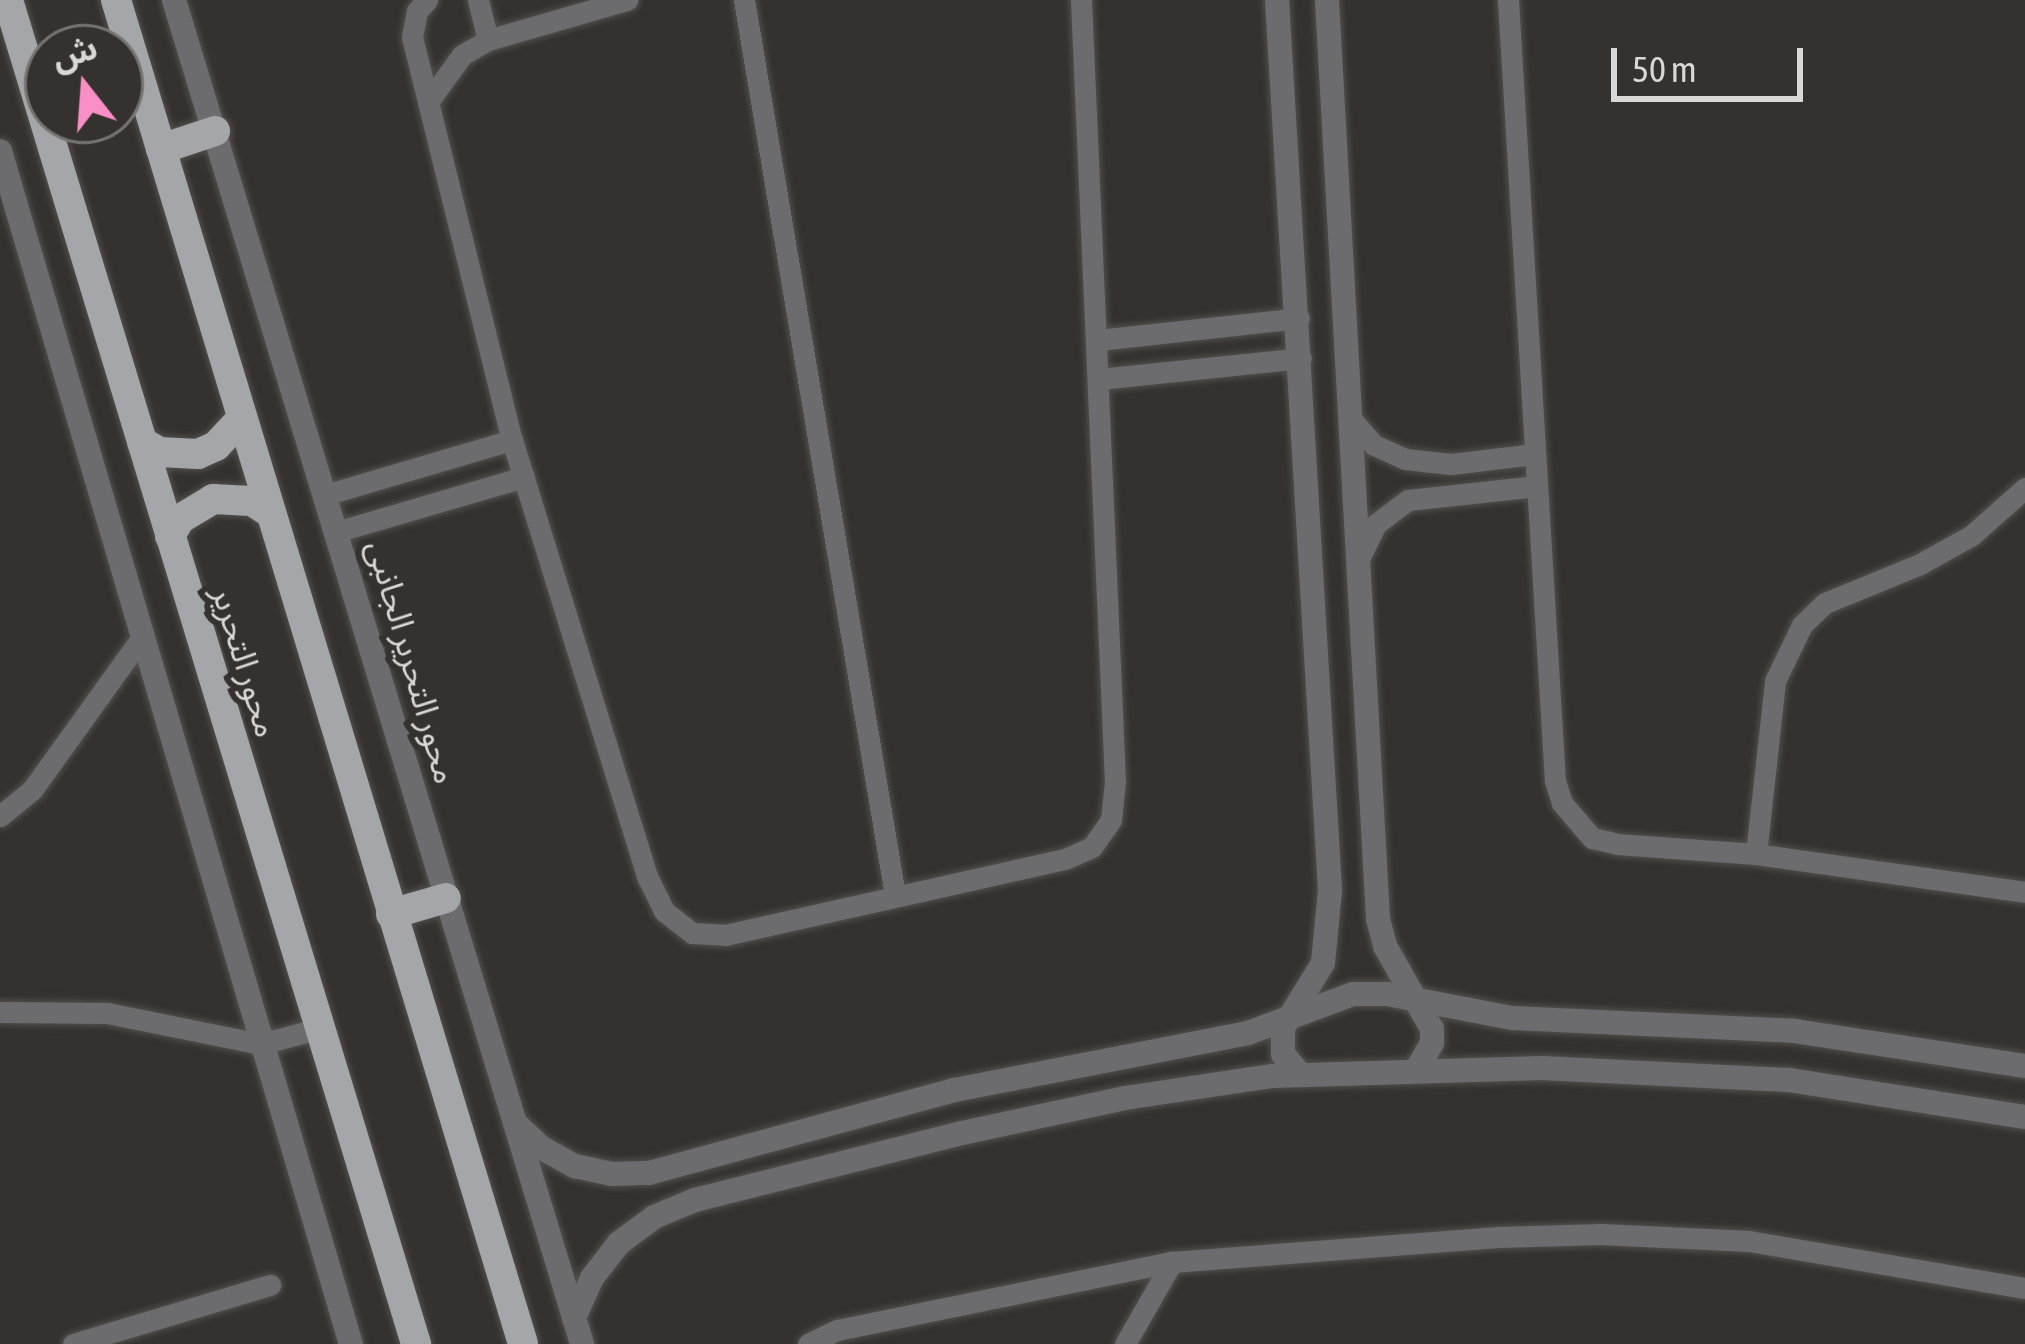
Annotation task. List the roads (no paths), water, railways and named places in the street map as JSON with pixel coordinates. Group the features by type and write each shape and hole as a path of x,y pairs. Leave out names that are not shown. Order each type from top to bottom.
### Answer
{"main road":[{"name":"محور التحرير","path":"116,0 523,1344"},
{"name":"محور التحرير","path":"6,20 142,442 416,1344"},
{"path":"161,148 214,131"},
{"path":"142,442 159,452 198,454 216,446 242,418"},
{"path":"170,536 180,519 213,499 252,501 269,512"},
{"path":"391,914 446,898"}],"street":[{"name":"محور التحرير الجانبى","path":"175,0 582,1344"},
{"path":"189,48 194,0"},
{"path":"427,0 417,11 412,37 512,440 648,878 664,911 692,933 725,934 1065,859 1092,848 1111,820 1115,782 1081,0"},
{"path":"478,0 488,40"},
{"path":"428,102 462,55 488,40 627,0"},
{"path":"744,0 895,895"},
{"path":"1276,0 1299,318 1330,890 1323,963 1281,1041 1287,1061 1299,1073"},
{"path":"1327,0 1378,919 1385,946 1432,1029 1432,1043 1417,1069"},
{"path":"1509,2 1555,781 1562,803 1592,838 1756,854 2025,892"},
{"path":"0,152 351,1344"},
{"path":"1097,340 1299,318"},
{"path":"1099,379 1301,358"},
{"path":"1352,420 1375,445 1405,459 1451,464 1535,454"},
{"path":"328,494 512,440"},
{"path":"339,531 524,477"},
{"path":"1358,560 1376,524 1408,500 1537,486"},
{"path":"1756,854 1775,681 1802,625 1825,603 1921,564 1972,535 2025,488"},
{"path":"0,816 32,790 142,637"},
{"path":"515,1123 542,1148 575,1166 611,1174 649,1173 956,1090 1197,1046 1353,994 1387,994 1512,1018 1793,1031 2025,1066"},
{"path":"0,1012 107,1013 261,1044 320,1028"},
{"path":"574,1318 592,1278 619,1243 654,1216 695,1200 848,1157 1102,1103 1299,1073 1417,1069 1789,1080 2025,1117"},
{"path":"684,1162 695,1200"},
{"path":"808,1344 836,1330 1172,1262 1601,1234 1749,1241 2025,1288"},
{"path":"1125,1344 1172,1262"},
{"path":"73,1344 270,1285"}]}
